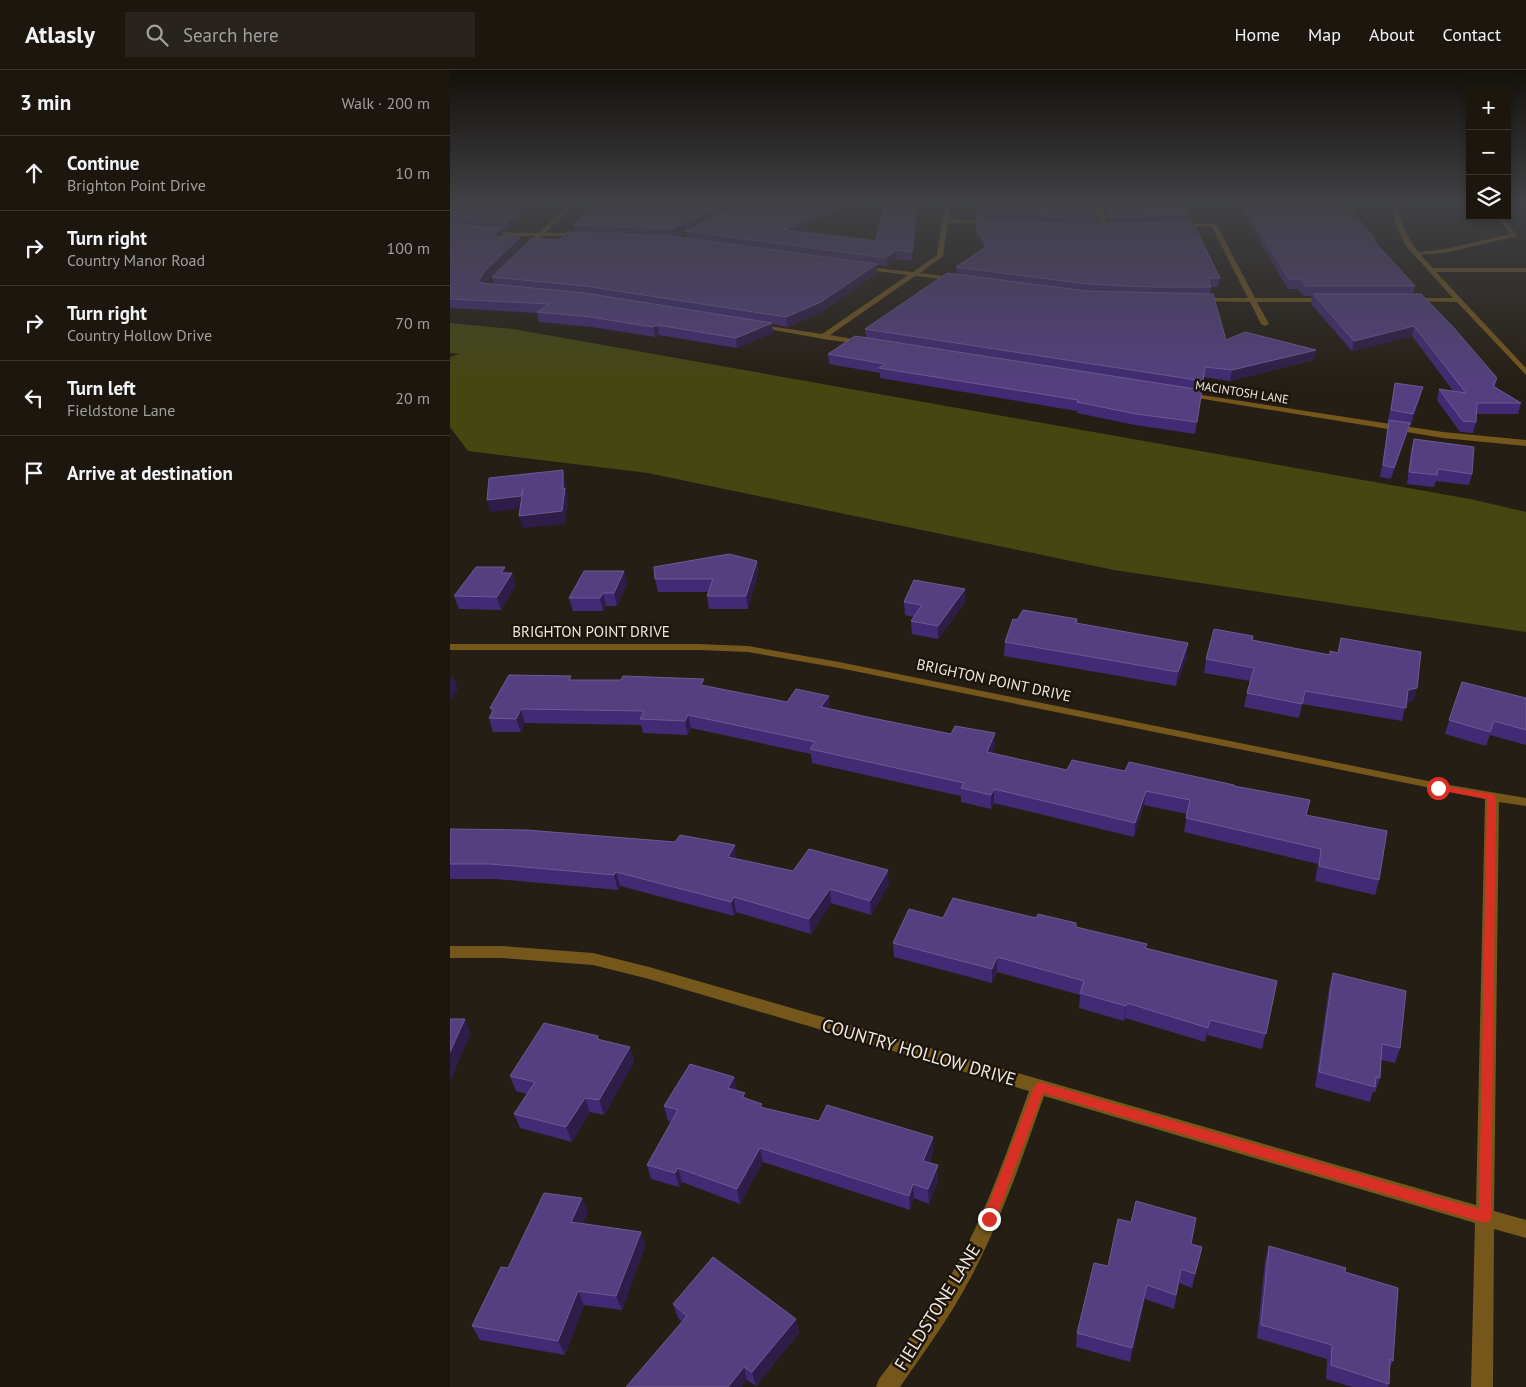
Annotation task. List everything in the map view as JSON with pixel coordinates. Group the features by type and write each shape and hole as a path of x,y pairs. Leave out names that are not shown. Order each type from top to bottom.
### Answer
{"street":[{"path":"823,337 930,263"},
{"path":"1235,263 1255,300 1265,324"},
{"path":"1424,263 1526,373"},
{"path":"849,265 966,281"},
{"path":"1430,270 1526,270"},
{"path":"1188,300 1340,300"},
{"path":"1407,300 1459,300"},
{"path":"745,324 872,344"},
{"name":"MACINTOSH LANE","path":"1175,392 1443,435 1526,442"},
{"name":"BRIGHTON POINT DRIVE","path":"450,648 698,646 748,649 840,664 1492,797 1526,802"},
{"path":"1482,1387 1492,797"},
{"name":"COUNTRY HOLLOW DRIVE","path":"450,952 502,952 593,958 1526,1229"},
{"name":"FIELDSTONE LANE","path":"887,1387 927,1330 962,1274 989,1219 1039,1087"}],"shaded area":[{"path":"450,323 513,329 1470,499 1526,512 1526,632 1114,570 648,473 468,451 450,427 450,357 460,354 450,353"}],"building":[{"path":"450,263 493,263 479,280 481,283 585,293 772,323 736,338 657,325 653,327 590,317 537,312 549,304 450,299"},
{"path":"506,263 877,264 821,302 786,317 585,286 492,277"},
{"path":"961,263 1213,263 1220,278 1208,278 1211,287 1151,287 1087,284 956,267"},
{"path":"1280,263 1394,263 1415,286 1306,286 1300,279 1289,279"},
{"path":"947,273 1086,291 1213,294 1226,340 1245,332 1316,350 1232,370 1205,367 1203,381 865,329"},
{"path":"1313,294 1421,294 1454,328 1497,378 1493,386 1521,403 1477,403 1476,422 1463,421 1439,389 1466,393 1414,326 1354,341"},
{"path":"855,336 1202,390 1197,422 1136,414 1077,402 1078,400 879,368 885,364 828,354"},
{"path":"1395,383 1423,387 1413,414 1391,410"},
{"path":"1389,420 1410,423 1394,468 1383,465"},
{"path":"1414,439 1474,447 1472,474 1438,469 1437,475 1409,472"},
{"path":"563,470 563,489 565,488 562,511 519,516 523,489 521,496 487,500 489,478"},
{"path":"729,554 757,561 746,596 707,596 713,579 655,579 654,567"},
{"path":"476,567 505,567 501,573 512,573 497,597 454,596"},
{"path":"584,571 624,571 614,593 603,593 600,598 569,598"},
{"path":"914,580 965,589 938,626 911,621 922,605 904,602"},
{"path":"1023,610 1077,619 1076,623 1188,643 1178,672 1005,642 1013,619 1017,620"},
{"path":"1214,629 1253,636 1252,640 1330,655 1330,651 1338,653 1341,638 1421,652 1417,688 1408,690 1406,708 1305,691 1302,704 1247,693 1254,668 1206,659"},
{"path":"509,675 571,676 569,680 621,680 623,676 704,679 701,685 787,702 796,689 829,696 821,707 951,734 955,726 995,733 987,752 1067,770 1072,760 1125,771 1129,762 1234,786 1310,800 1306,815 1387,831 1379,880 1319,866 1321,849 1186,818 1190,800 1146,791 1135,823 994,789 991,795 961,788 964,783 810,749 815,742 688,715 685,721 640,719 644,711 521,709 516,719 489,718 494,709 490,708"},
{"path":"1462,682 1526,698 1526,730 1494,721 1490,732 1449,720"},
{"path":"450,829 527,830 675,842 680,835 735,845 728,857 793,871 809,849 888,870 870,901 830,889 809,919 734,897 731,902 616,872 614,875 491,864 450,864"},
{"path":"953,898 1036,918 1038,914 1076,923 1076,927 1147,944 1145,948 1277,981 1266,1034 1210,1020 1208,1028 1127,1003 1126,1006 1080,993 1084,981 997,957 992,969 893,943 909,909 943,918"},
{"path":"1333,973 1406,991 1400,1048 1382,1044 1380,1078 1376,1077 1375,1087 1319,1072"},
{"path":"450,1019 465,1019 450,1052"},
{"path":"544,1023 598,1036 597,1039 630,1047 599,1100 585,1098 566,1127 514,1114 535,1082 510,1076"},
{"path":"690,1064 734,1077 728,1088 745,1093 742,1097 762,1104 760,1107 819,1121 827,1105 933,1137 923,1161 938,1165 928,1189 913,1184 909,1196 760,1148 737,1189 678,1168 675,1173 647,1165 678,1110 664,1106"},
{"path":"544,1193 582,1198 571,1222 641,1232 616,1296 578,1291 558,1341 472,1326 501,1267 508,1268"},
{"path":"1136,1201 1196,1218 1191,1244 1202,1247 1195,1274 1181,1269 1176,1295 1147,1285 1132,1348 1077,1333 1094,1263 1108,1266 1118,1219 1131,1222"},
{"path":"1269,1246 1346,1268 1345,1272 1398,1288 1393,1361 1390,1359 1389,1384 1331,1365 1332,1345 1261,1325"},
{"path":"713,1257 796,1319 752,1372 744,1367 728,1387 626,1387 687,1316 673,1304"}],"route":[{"path":"989,1219 1039,1087 1485,1217 1492,797 1438,788"}]}
